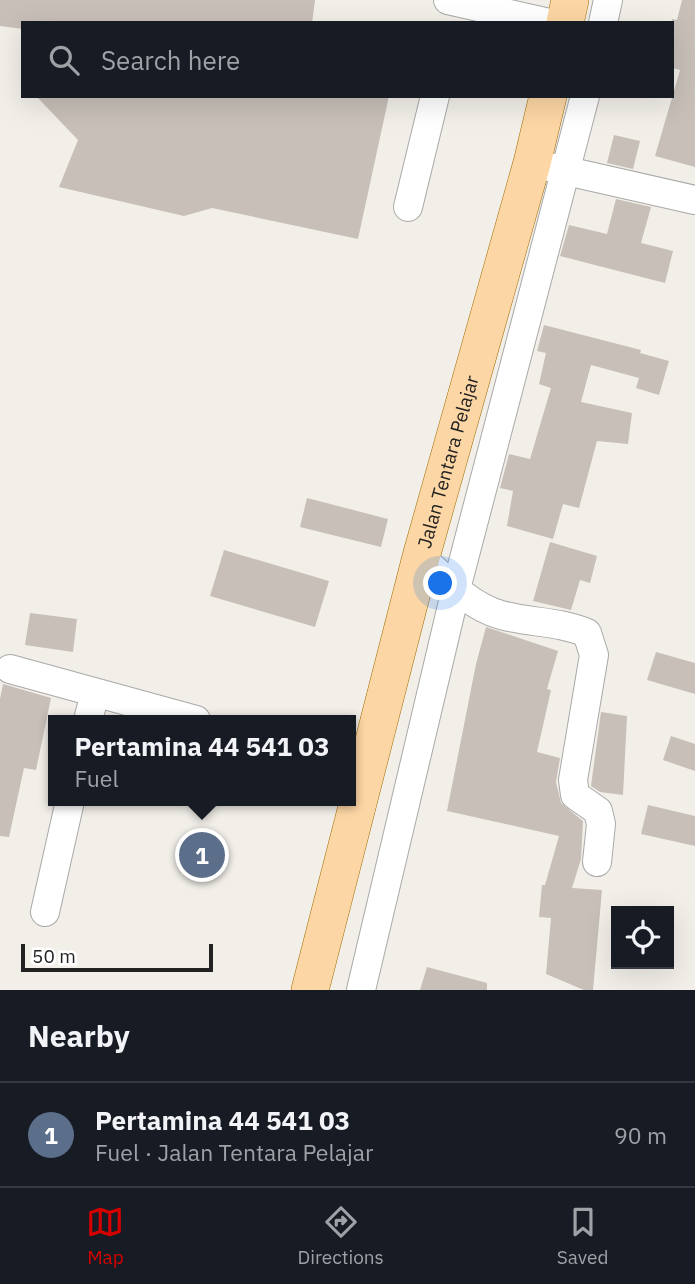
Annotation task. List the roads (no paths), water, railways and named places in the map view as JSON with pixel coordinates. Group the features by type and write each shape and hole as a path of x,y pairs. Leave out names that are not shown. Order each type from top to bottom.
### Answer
{"main road":[{"path":"565,21 570,0"},
{"name":"Jalan Tentara Pelajar","path":"358,764 421,557 549,167 548,98"},
{"name":"Jalan Tentara Pelajar","path":"310,990 349,806"}],"street":[{"path":"603,21 608,0"},
{"path":"454,6 538,21"},
{"path":"408,207 435,98"},
{"path":"361,990 456,589 549,167 584,98"},
{"path":"549,167 695,200"},
{"path":"421,557 456,589 477,604 500,615 565,624 587,633 594,655 573,780 575,794 598,811 601,824 597,862"},
{"path":"10,669 177,715"},
{"path":"89,715 94,693"},
{"path":"45,912 69,806"}],"place":[{"name":"Pertamina 44 541 03","path":"202,855"}]}
